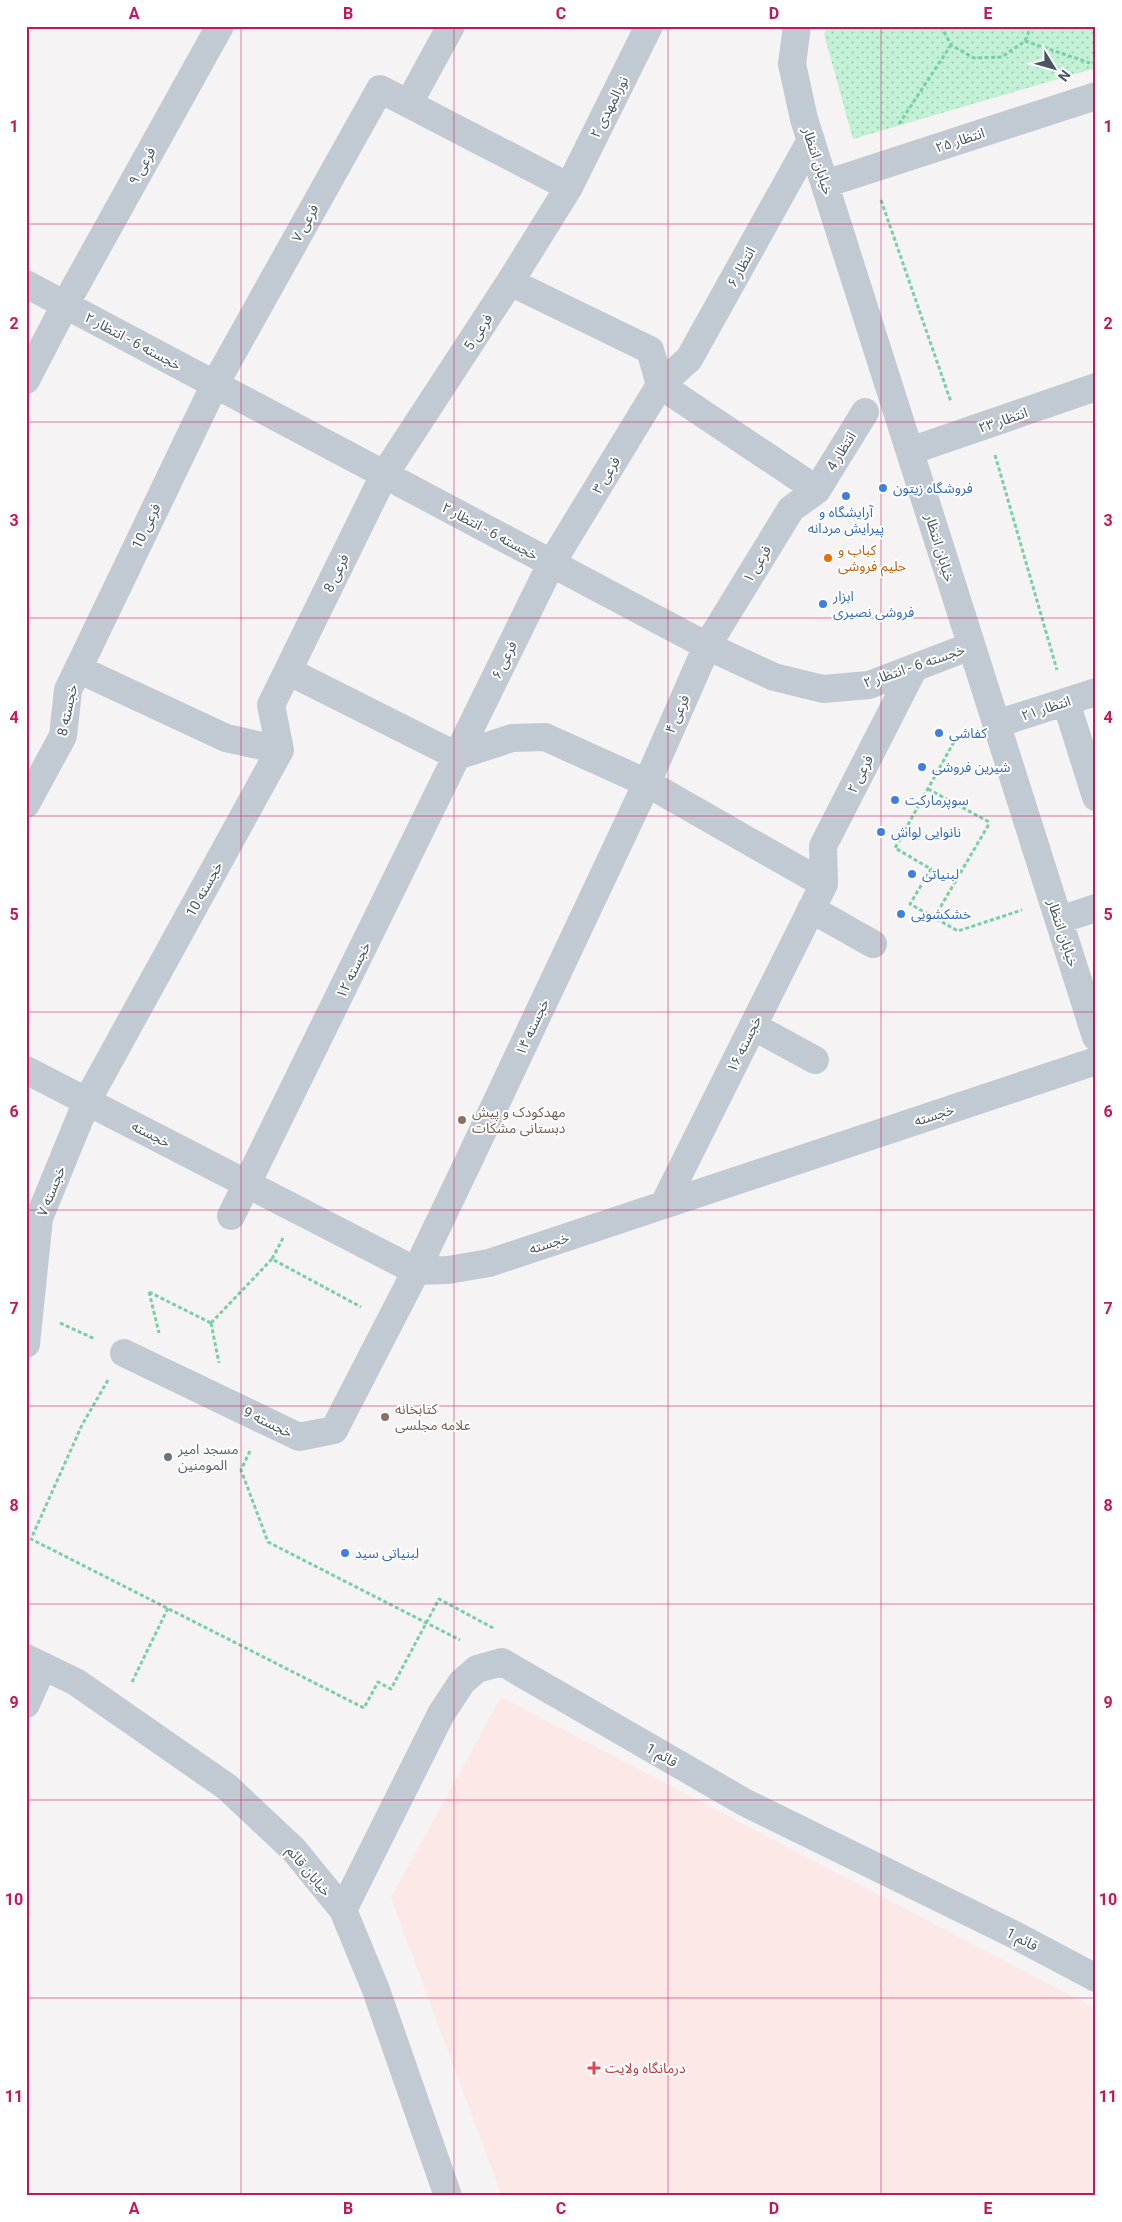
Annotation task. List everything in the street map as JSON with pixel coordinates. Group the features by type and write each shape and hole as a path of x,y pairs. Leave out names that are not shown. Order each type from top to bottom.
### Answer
{"street":[{"name":"فرعی ۹","path":"26,380 65,305 220,26"},
{"path":"451,26 409,103 569,187"},
{"name":"نورالمهدی ۲","path":"569,187 649,26"},
{"name":"خیابان انتظار","path":"797,26 792,64 811,140 1096,1037"},
{"name":"فرعی ۷","path":"215,384 380,89 409,103"},
{"name":"انتظار ۲۵","path":"825,184 1096,96"},
{"name":"انتظار ۶","path":"660,385 689,359 811,140"},
{"name":"فرعی 5","path":"384,475 510,282 569,187"},
{"path":"510,282 650,350 660,385 817,490"},
{"name":"خجسته 6 - انتظار ۲","path":"26,284 707,646 774,677 823,690 869,685 971,646"},
{"name":"فرعی 10","path":"78,669 215,384"},
{"name":"فرعی ۳","path":"551,564 660,385"},
{"name":"انتظار ۲۳","path":"910,451 1096,387"},
{"name":"انتظار 4","path":"817,490 865,412"},
{"name":"فرعی 8","path":"288,671 384,475"},
{"name":"فرعی ۱","path":"707,646 791,509 817,490"},
{"name":"فرعی ۶","path":"457,756 551,564"},
{"name":"فرعی ۴","path":"647,783 707,646"},
{"name":"فرعی ۲","path":"824,884 823,846 914,668"},
{"path":"78,669 226,738 280,750 271,705 288,671 457,756 512,738 545,737 647,783 824,884"},
{"name":"خجسته 8","path":"26,804 63,736 68,690 78,669"},
{"name":"انتظار ۲۱","path":"996,724 1096,692"},
{"path":"1066,702 1096,797"},
{"name":"خجسته 10","path":"87,1101 280,750"},
{"name":"خجسته ۱۲","path":"231,1216 457,756"},
{"name":"خجسته ۱۴","path":"416,1271 647,783"},
{"name":"خجسته ۱۶","path":"664,1204 824,884"},
{"path":"1055,910 1096,908"},
{"path":"811,909 873,944"},
{"path":"753,1026 815,1060"},
{"name":"خجسته","path":"26,1070 416,1271 448,1270 489,1263 1096,1061"},
{"name":"خجسته ۷","path":"26,1344 39,1218 87,1101"},
{"name":"خجسته 9","path":"124,1353 298,1437 334,1430 416,1271"},
{"path":"26,1704 35,1662"},
{"name":"خیابان قائم","path":"35,1662 76,1682 227,1787 294,1850 343,1910 376,1990 448,2196"},
{"path":"343,1910 441,1714 462,1682 477,1669 502,1662"},
{"name":"قائم 1","path":"502,1662 744,1802 1015,1935 1096,1978"}],"path":[{"path":"941,26 950,45 974,58 1002,57 1025,41 1031,26"},
{"path":"1025,41 1096,65"},
{"path":"897,128 950,45"},
{"path":"870,170 975,429 1066,702"},
{"path":"996,724 955,740 895,848 930,869 910,904 958,931 1055,910"},
{"path":"928,788 989,824 934,918"},
{"path":"149,1292 211,1322 272,1259 298,1209"},
{"path":"272,1259 390,1323"},
{"path":"30,1308 124,1353 82,1425 31,1539 364,1708 378,1682 391,1689 425,1622 439,1599 506,1635 502,1662"},
{"path":"264,1420 241,1470 268,1542 459,1640"},
{"path":"118,1711 168,1608"}],"shaded area":[{"path":"501,1697 1096,2009 1096,2196 502,2196 391,1898"}],"green space":[{"path":"828,26 1096,26 1096,68 853,139 824,34"}],"place":[{"name":"فروشگاه زیتون","path":"883,488"},
{"name":"آرایشگاه و پیرایش مردانه","path":"846,496"},
{"name":"کباب و حلیم فروشی","path":"828,558"},
{"name":"ابزار فروشی نصیری","path":"823,604"},
{"name":"کفاشی","path":"939,733"},
{"name":"شیرین فروشی","path":"922,767"},
{"name":"سوپرمارکت","path":"895,800"},
{"name":"نانوایی لواش","path":"881,832"},
{"name":"لبنیاتی","path":"912,874"},
{"name":"خشکشویی","path":"901,914"},
{"name":"مهدکودک و پیش دبستانی مشکات","path":"462,1120"},
{"name":"کتابخانه علامه مجلسی","path":"385,1417"},
{"name":"مسجد امیر المومنین","path":"168,1457"},
{"name":"لبنیاتی سید","path":"345,1553"},
{"name":"درمانگاه ولایت","path":"594,2068"}]}
